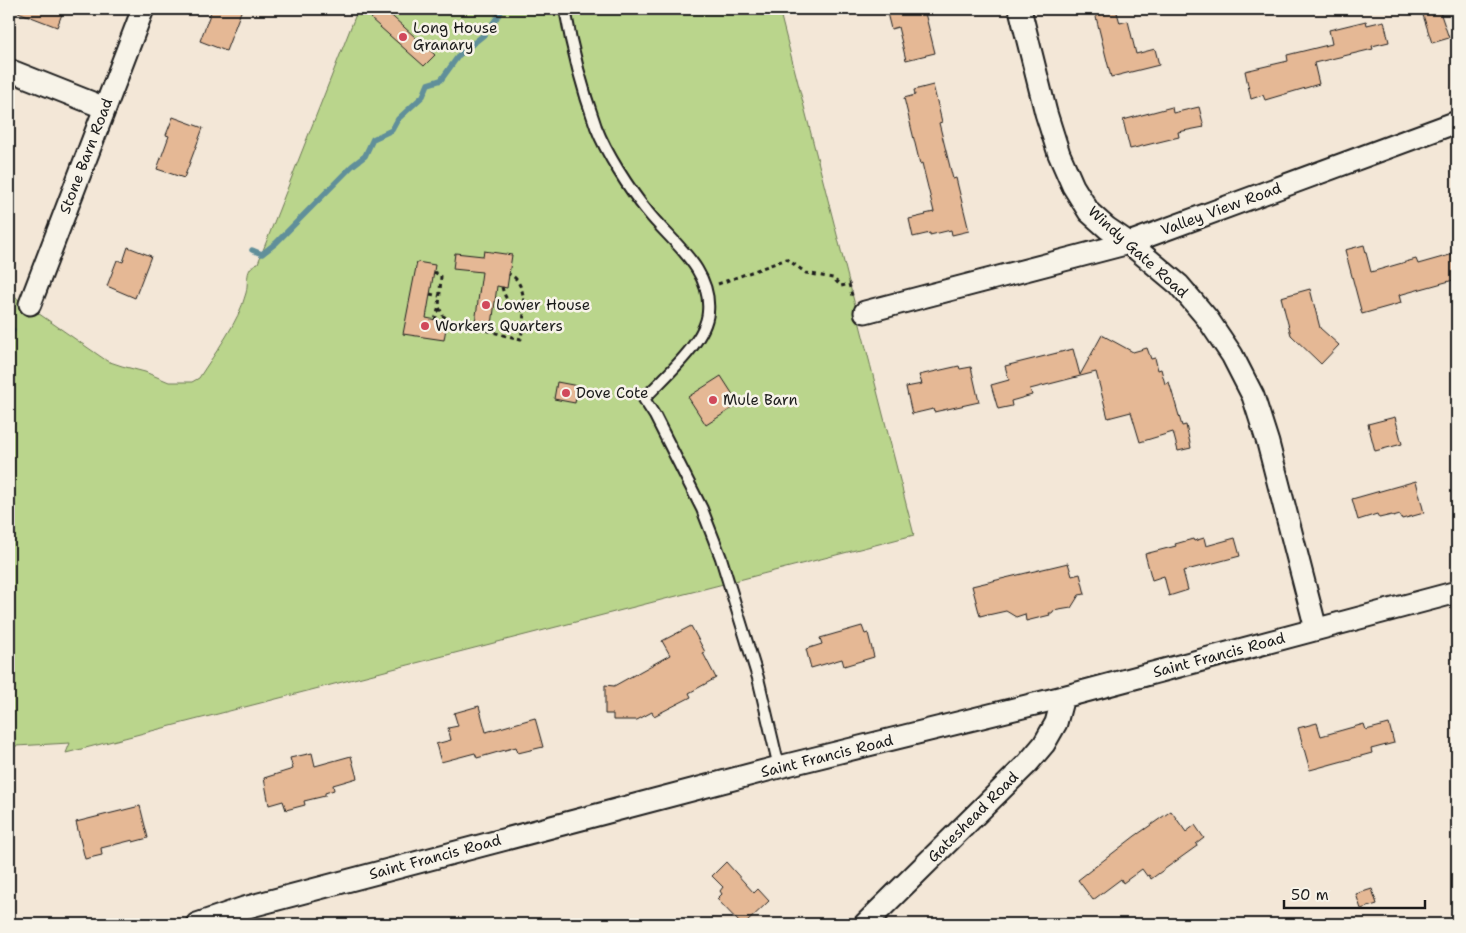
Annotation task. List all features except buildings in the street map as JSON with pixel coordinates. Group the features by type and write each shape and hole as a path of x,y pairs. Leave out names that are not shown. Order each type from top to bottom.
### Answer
{"street":[{"name":"Stone Barn Road","path":"30,304 143,9"},
{"name":"Windy Gate Road","path":"1020,9 1046,113 1059,154 1073,186 1089,212 1179,285 1207,318 1232,355 1252,396 1268,443 1316,629"},
{"path":"9,70 105,108"},
{"name":"Valley View Road","path":"865,312 1129,244 1457,122"},
{"name":"Saint Francis Road","path":"197,924 244,908 779,767 1063,697 1457,592"},
{"name":"Gateshead Road","path":"865,924 1027,764 1044,744 1056,723 1063,697"}],"lane":[{"path":"565,9 573,51 600,136 617,169 646,211 689,257 703,278 709,296 705,328 694,345 644,399 655,416 702,509 721,558 758,678 779,767"}],"path":[{"path":"706,288 787,259 806,273 833,278 841,286 849,284 857,315 865,312"},
{"path":"434,272 441,276 439,307 435,320"},
{"path":"439,307 443,316 456,324 468,325 521,338 523,311 521,286 517,279 509,274"},
{"path":"502,287 505,298 511,305 523,311"},
{"path":"430,294 439,296"}],"green space":[{"path":"358,9 779,9 914,535 66,753 70,743 16,746 9,744 9,293 107,361 145,372 169,382 192,382 199,378 238,316 246,293 249,272 258,263"}],"waterway":[{"path":"252,250 262,254 276,243 352,166 365,156 373,139 392,130 398,119 423,96 428,84 441,80 459,55 485,34 501,12"},
{"path":"9,339 13,330"}],"place":[{"name":"Long House Granary","path":"403,37"},
{"name":"Lower House","path":"486,305"},
{"name":"Workers Quarters","path":"425,326"},
{"name":"Dove Cote","path":"566,393"},
{"name":"Mule Barn","path":"713,400"}]}
